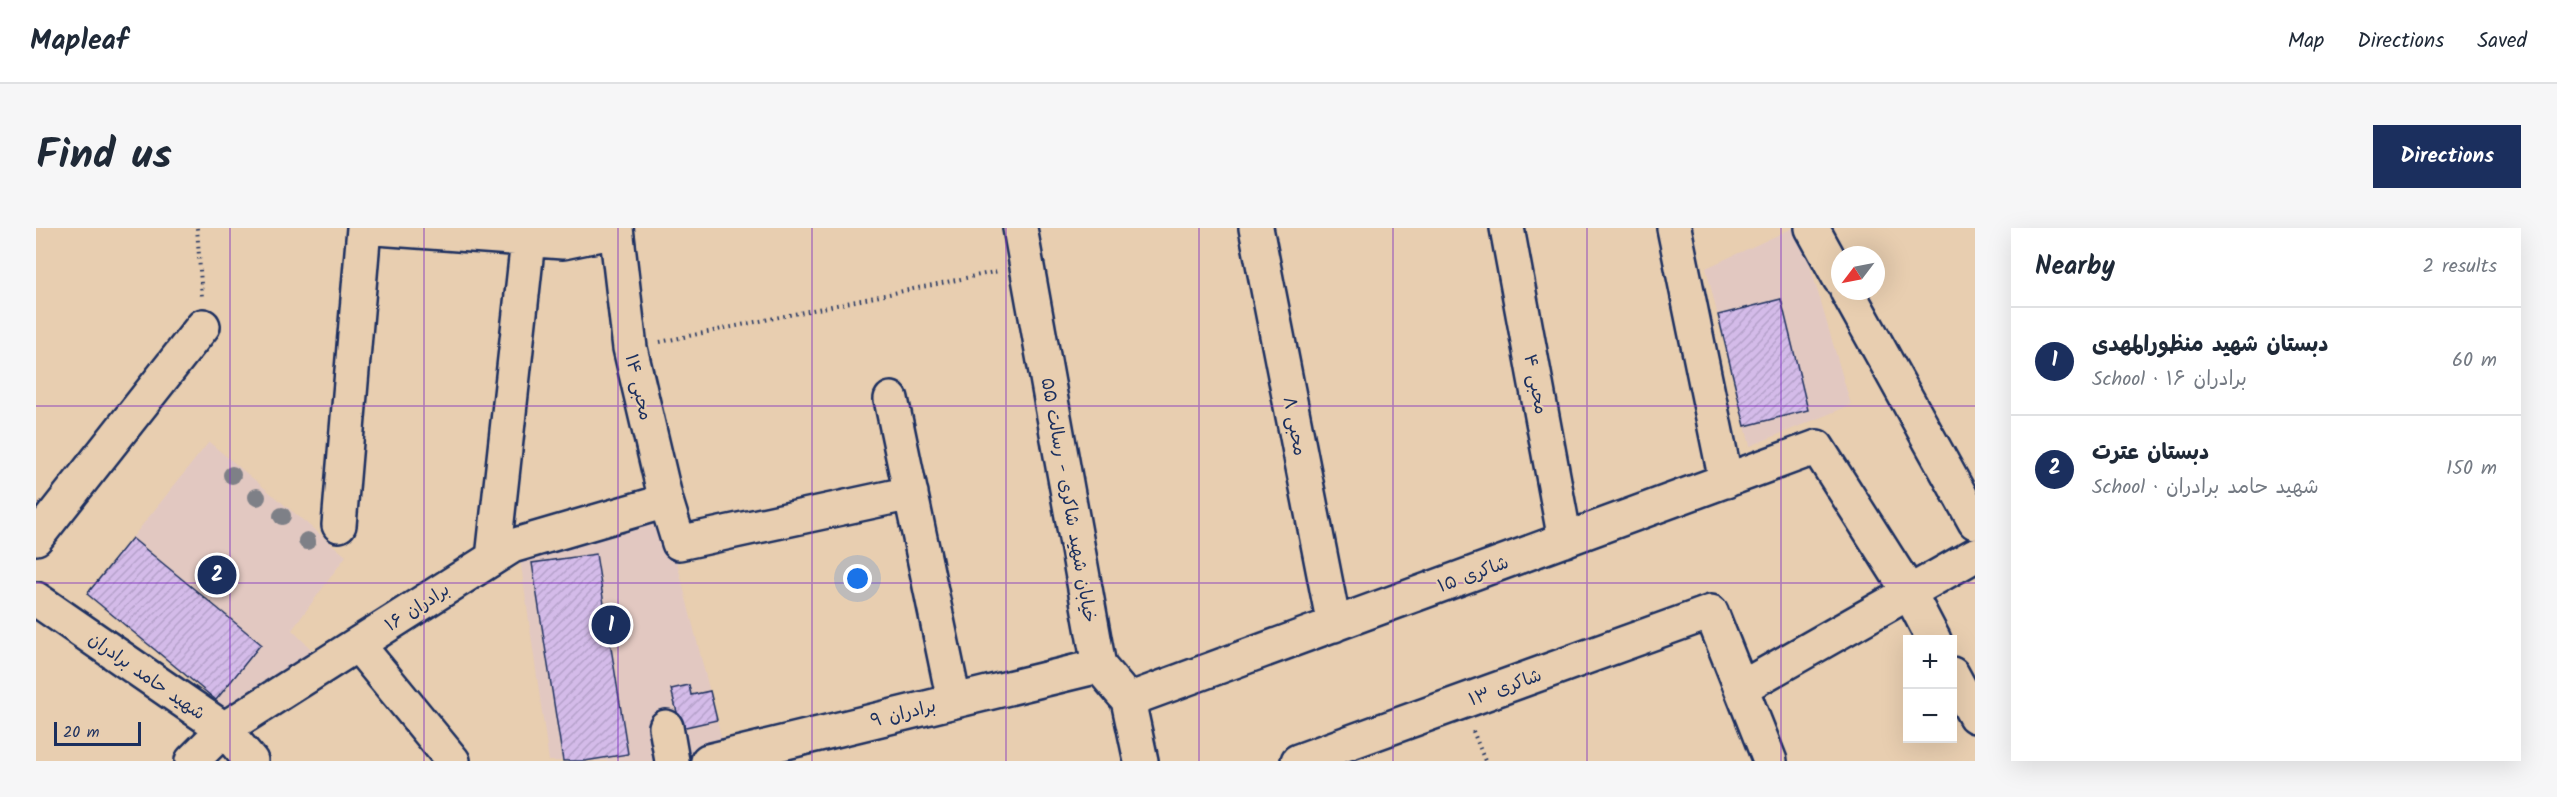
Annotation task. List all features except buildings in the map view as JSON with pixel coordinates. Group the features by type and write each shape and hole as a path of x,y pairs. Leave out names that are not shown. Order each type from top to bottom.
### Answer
{"street":[{"path":"339,525 364,228"},
{"path":"377,228 563,242 616,229"},
{"name":"خیابان شهید شاکری - رسالت ۵۵","path":"1020,228 1099,666"},
{"name":"محبی ۸","path":"1256,228 1334,625"},
{"name":"محبی ۴","path":"1507,228 1566,540"},
{"path":"1674,228 1726,481"},
{"path":"1812,228 1831,263"},
{"name":"محبی ۱۴","path":"616,229 630,348 666,501 679,543 911,493"},
{"path":"493,558 528,240"},
{"path":"1852,300 1975,522"},
{"path":"36,538 203,326"},
{"path":"891,399 954,701"},
{"name":"شاکری ۱۵","path":"1128,700 1817,447 1909,592"},
{"name":"برادران ۱۶","path":"192,761 224,729 512,546 666,501"},
{"path":"1770,761 1741,688 1975,555"},
{"path":"1909,592 1932,635"},
{"name":"شهید حامد برادران","path":"36,599 224,729 251,761"},
{"name":"شاکری ۱۳","path":"1298,761 1711,612 1741,688"},
{"path":"358,645 453,761"},
{"path":"1099,666 1128,700 1141,761"},
{"name":"برادران ۹","path":"708,761 1099,666"},
{"path":"1957,682 1975,716"},
{"path":"666,727 672,761"}],"path":[{"path":"197,228 203,326"},
{"path":"630,348 1026,266"}],"shaded area":[{"path":"1793,228 1799,228 1851,405 1750,446 1706,268"},
{"path":"209,442 346,556 292,630 318,656 230,712 87,594"},
{"path":"665,515 724,748 663,761 549,761 520,558"}],"place":[{"name":"دبستان عترت","path":"217,575"},
{"name":"دبستان شهید منظورالمهدی","path":"611,625"}]}
